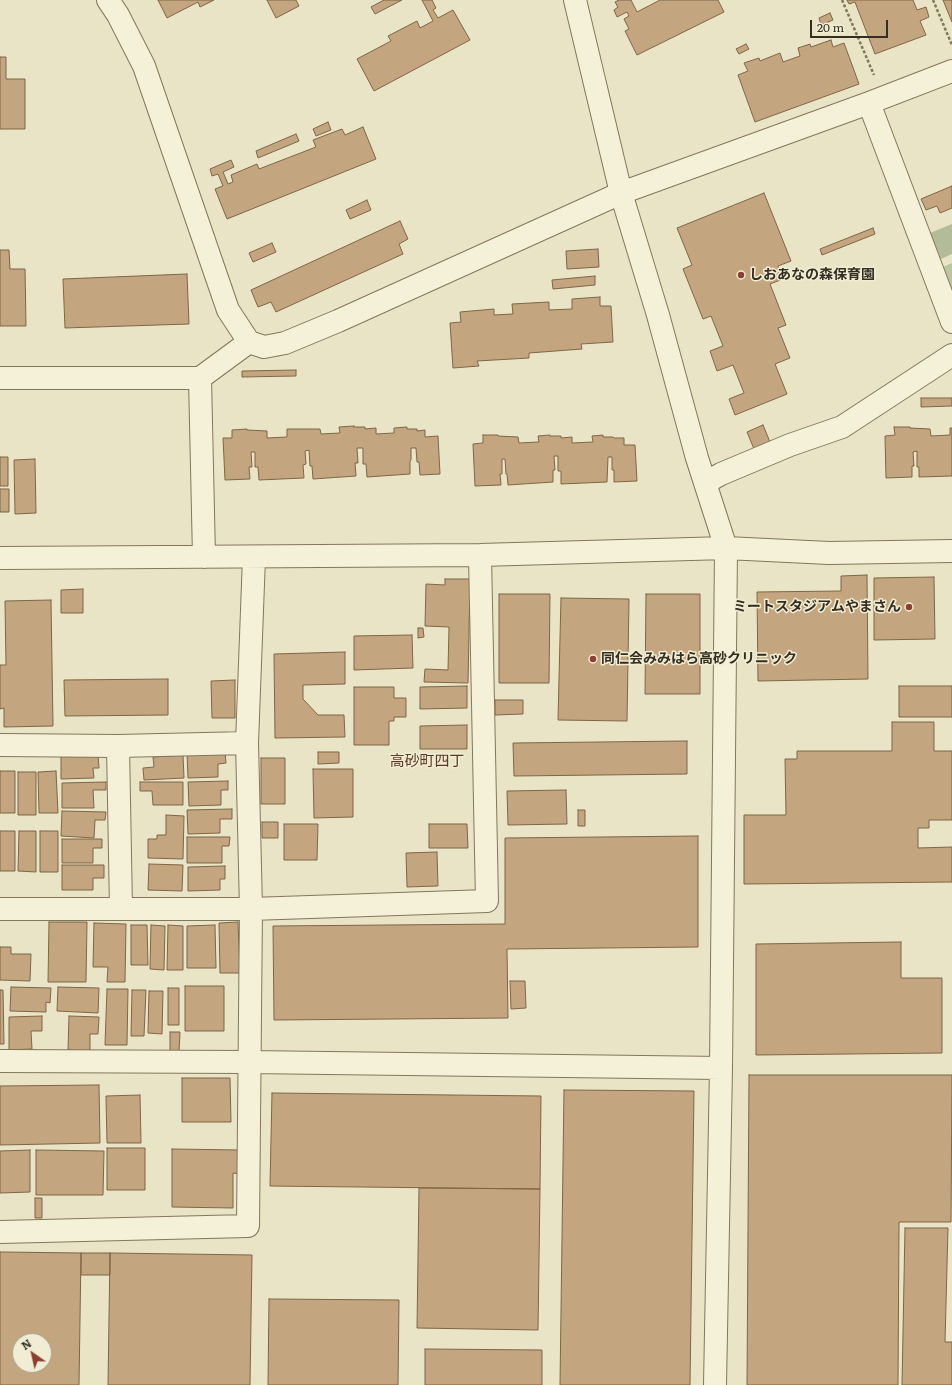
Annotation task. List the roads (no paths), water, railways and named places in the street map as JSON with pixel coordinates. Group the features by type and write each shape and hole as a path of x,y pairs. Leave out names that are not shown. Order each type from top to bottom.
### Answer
{"street":[{"path":"108,0 118,15 144,66 228,310 249,342 264,347 298,337 395,296 621,193 952,71"},
{"path":"579,2 621,193 658,315 697,458 726,548 721,1068 716,1385"},
{"path":"876,100 952,322"},
{"path":"0,378 200,378 249,342"},
{"path":"705,483 722,474 790,445 842,426 952,355"},
{"path":"200,378 204,557"},
{"path":"0,558 480,555 726,548 829,553 952,551"},
{"path":"0,909 251,909 487,901 480,555"},
{"path":"0,1232 248,1226 251,909 247,743 254,557"},
{"path":"0,745 118,746 247,743"},
{"path":"118,746 121,909"},
{"path":"0,1061 249,1062 721,1068"}],"place":[{"name":"しおあなの森保育園","path":"741,275"},
{"name":"ミートスタジアムやまさん","path":"909,607"},
{"name":"同仁会みみはら高砂クリニック","path":"593,659"}],"district":[{"name":"高砂町四丁","path":"427,762"}]}
